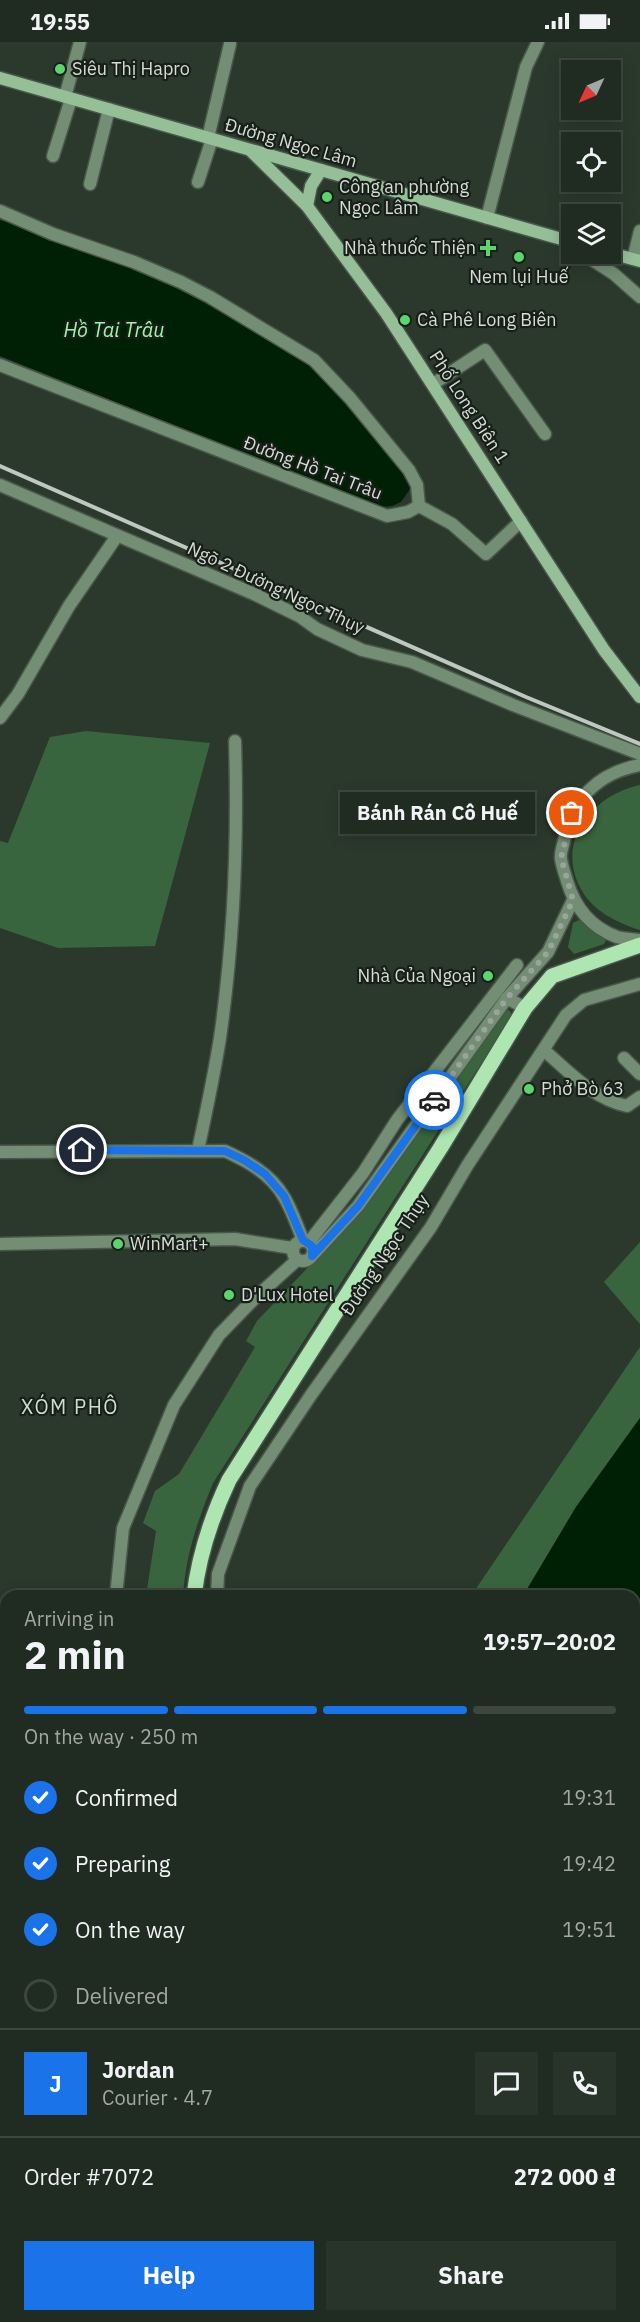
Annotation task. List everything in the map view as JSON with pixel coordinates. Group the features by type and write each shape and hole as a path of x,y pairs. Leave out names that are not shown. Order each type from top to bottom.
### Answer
{"main road":[{"name":"Đường Ngọc Lâm","path":"0,78 561,240"},
{"name":"Phố Long Biên 1","path":"250,150 307,206 386,313 604,650 640,697"},
{"path":"307,206 311,186 321,170"},
{"path":"621,256 636,260"},
{"path":"552,976 640,945"},
{"name":"Đường Ngọc Thụy","path":"195,1590 202,1546 212,1516 229,1480 441,1147 525,1008 552,976"}],"street":[{"path":"53,156 80,42"},
{"path":"487,218 526,67 538,42"},
{"path":"198,182 210,139 230,44"},
{"path":"90,183 109,109"},
{"path":"0,211 53,234 134,262 182,282 314,360 350,398 409,470 417,485 419,506 452,524 486,554 521,521"},
{"path":"636,260 640,231"},
{"path":"598,264 614,274 640,297"},
{"path":"432,384 485,350 545,434"},
{"name":"Đường Hồ Tai Trâu","path":"0,365 387,516 408,512 419,506"},
{"name":"Ngõ 2 Đường Ngọc Thụy","path":"0,485 254,594 299,616 317,629 362,650 412,662 513,705 640,754"},
{"path":"0,718 18,694 69,606 117,536"},
{"path":"198,1150 220,1035 228,952 237,838 236,741"},
{"path":"640,765 615,772 598,782 581,798 572,813 561,858 573,900 583,914 604,931 619,938 640,939"},
{"path":"117,1590 123,1528 174,1406 219,1335 297,1260 309,1260 358,1206 507,998 548,952 573,900"},
{"path":"548,952 552,976"},
{"path":"306,1241 363,1173 397,1120 517,965"},
{"name":"Đường Ngọc Thụy","path":"218,1590 218,1574 250,1486 431,1227 467,1166 567,1015 584,1000 640,984"},
{"path":"507,998 525,1008"},
{"path":"545,1051 586,1087 613,1103 627,1106 640,1097"},
{"path":"624,1058 640,1074"},
{"path":"0,1152 225,1151 265,1174 284,1196 306,1241 312,1246 312,1256"},
{"path":"0,1244 235,1239 292,1248"},
{"path":"292,1248 299,1241 306,1241"},
{"path":"292,1248 292,1253 297,1260"}],"shaded area":[{"path":"86,731 210,743 155,946 58,948 0,928 0,841 8,843 50,737"},
{"path":"640,785 640,930 615,920 592,904 581,889 574,871 573,853 576,837 583,822 594,809 623,790"},
{"path":"579,920 606,940 604,944 574,954 568,947 573,923"},
{"path":"509,1010 512,1015 213,1483 193,1538 184,1590 147,1590 156,1531 143,1523 155,1491 179,1474 255,1347 246,1341 257,1321 334,1240 505,1011"},
{"path":"640,1242 640,1324 604,1282"},
{"path":"640,1347 640,1418 576,1507 527,1590 475,1590"}],"water":[{"name":"Hồ Tai Trâu","path":"0,220 31,229 192,291 322,372 391,453 411,483 410,489 401,502 392,506 379,507 0,356"},
{"path":"640,1418 640,1590 527,1590 576,1507"}],"railway":[{"path":"0,466 526,697 640,744"}],"way so far":[{"path":"434,1100 507,998 548,952 573,900 561,858 572,813"}],"place":[{"name":"Siêu Thị Hapro","path":"60,69"},
{"name":"Công an phường Ngọc Lâm","path":"327,197"},
{"name":"Nhà thuốc Thiện","path":"488,248"},
{"name":"Nem lụi Huế","path":"519,257"},
{"name":"Cà Phê Long Biên","path":"405,320"},
{"name":"Bánh Rán Cô Huế","path":"572,813"},
{"name":"Nhà Của Ngoại","path":"488,976"},
{"name":"Phở Bò 63","path":"529,1089"},
{"name":"WinMart+","path":"118,1244"},
{"name":"D'Lux Hotel","path":"229,1295"}],"district":[{"name":"XÓM PHÔ","path":"70,1407"}],"route":[{"path":"82,1150 225,1151 265,1174 284,1196 303,1240 312,1246 312,1256 358,1206 434,1100"}]}
